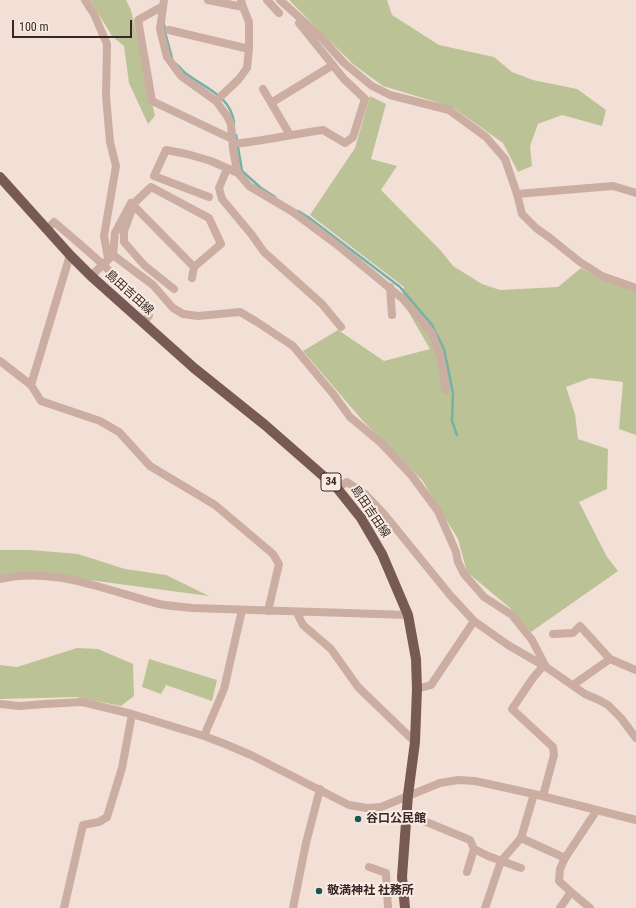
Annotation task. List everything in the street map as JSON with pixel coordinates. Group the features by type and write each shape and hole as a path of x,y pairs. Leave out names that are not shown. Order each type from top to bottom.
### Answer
{"main road":[{"name":"島田吉田線","path":"0,177 70,255 144,324 194,368 266,425 337,488 361,518 382,554 408,615 416,659 417,689 415,742 408,795 402,877 405,908"}],"street":[{"path":"85,0 94,14 107,44 106,96 110,142 116,166 104,236 106,261 149,315 144,324"},
{"path":"208,0 242,4 249,22 247,68 239,79 216,100"},
{"path":"267,0 279,12"},
{"path":"280,0 320,36 344,63 372,86 390,95 449,110 486,137 505,160 518,194 522,214 536,228 580,262 602,276 636,288"},
{"path":"164,3 138,20 152,102 233,142 252,143 323,130 345,143 353,137 365,99 344,79 294,18 294,13"},
{"path":"164,3 160,29 167,57 181,76 216,100 227,116 231,124 238,173 249,186 293,212 390,287 403,299 432,333 441,359 446,390"},
{"path":"169,30 249,49"},
{"path":"271,103 333,64"},
{"path":"263,89 290,135"},
{"path":"92,275 106,261 115,233 130,206 154,176 166,150 211,161 238,173"},
{"path":"227,169 219,188 222,199 264,252 322,304 341,327"},
{"path":"154,176 209,197"},
{"path":"518,194 527,192 614,186 636,193"},
{"path":"130,206 151,187 209,218 221,244 194,267 192,278"},
{"path":"130,206 136,208 194,267"},
{"path":"130,206 131,213 124,231 124,242 144,265 174,289"},
{"path":"47,229 54,222 106,261 153,286 173,308 183,314 198,316 240,312 293,346 334,395 350,417 381,443 412,476 438,511 464,574 484,597 512,615 532,640 545,666"},
{"path":"31,385 70,255"},
{"path":"390,287 392,315"},
{"path":"0,361 31,385 41,401 100,421 119,432 150,466 215,505 273,554 279,564 268,611"},
{"path":"337,488 347,482 364,494 384,514 450,595 474,621 508,645 545,666 585,694 608,705 621,718 636,738"},
{"path":"0,579 10,577 40,576 73,579 161,604 193,608 297,613 408,615"},
{"path":"204,736 224,689 242,610"},
{"path":"297,613 303,625 331,649 358,687 415,742"},
{"path":"417,689 431,685 474,621"},
{"path":"553,634 573,633 580,626 610,659 636,670"},
{"path":"573,685 610,659"},
{"path":"543,796 554,755 553,747 512,709 533,678 545,666"},
{"path":"0,704 19,706 82,702 132,714 204,736 251,755 349,805 367,808 381,807 440,783 458,780 475,781 543,796 636,820"},
{"path":"64,908 83,824 99,822 107,818 122,768 132,714"},
{"path":"293,908 306,843 320,789"},
{"path":"485,908 501,861 521,838 534,794"},
{"path":"590,908 559,880 560,869 565,858 597,810"},
{"path":"407,814 470,840 474,849 468,872"},
{"path":"521,838 565,858"},
{"path":"474,849 521,868"},
{"path":"369,866 386,873 388,908"},
{"path":"560,908 571,892"}],"green space":[{"path":"90,0 126,0 131,10 155,116 148,124 129,83 124,46 112,36"},
{"path":"289,0 387,0 392,15 439,45 494,57 512,72 533,80 577,89 606,110 602,126 562,115 538,124 530,146 532,166 518,172 503,143 455,109 383,86 353,64"},
{"path":"370,96 386,104 371,159 397,166 381,190 442,252 453,266 482,284 500,290 558,287 581,268 600,278 636,292 636,435 619,429 623,382 590,378 566,387 575,414 578,439 608,449 607,489 579,502 607,557 618,571 531,632 510,608 467,572 458,539 422,480 363,421 303,351 338,330 384,361 430,349 401,299 404,287 310,215 355,148"},
{"path":"0,550 30,550 78,554 125,569 166,575 209,596 29,572 0,575"},
{"path":"77,648 98,649 133,664 134,696 121,706 76,697 0,699 0,665 17,667"},
{"path":"149,659 217,680 212,701 166,685 161,694 142,687"}],"waterway":[{"path":"164,24 172,58"},
{"path":"176,64 186,74 223,99 232,113 234,122"},
{"path":"236,135 242,171 261,188 275,197"},
{"path":"298,211 400,287 432,325 444,349 453,393 452,421 457,435"}],"place":[{"name":"谷口公民館","path":"358,819"},
{"name":"敬満神社 社務所","path":"319,891"}]}
